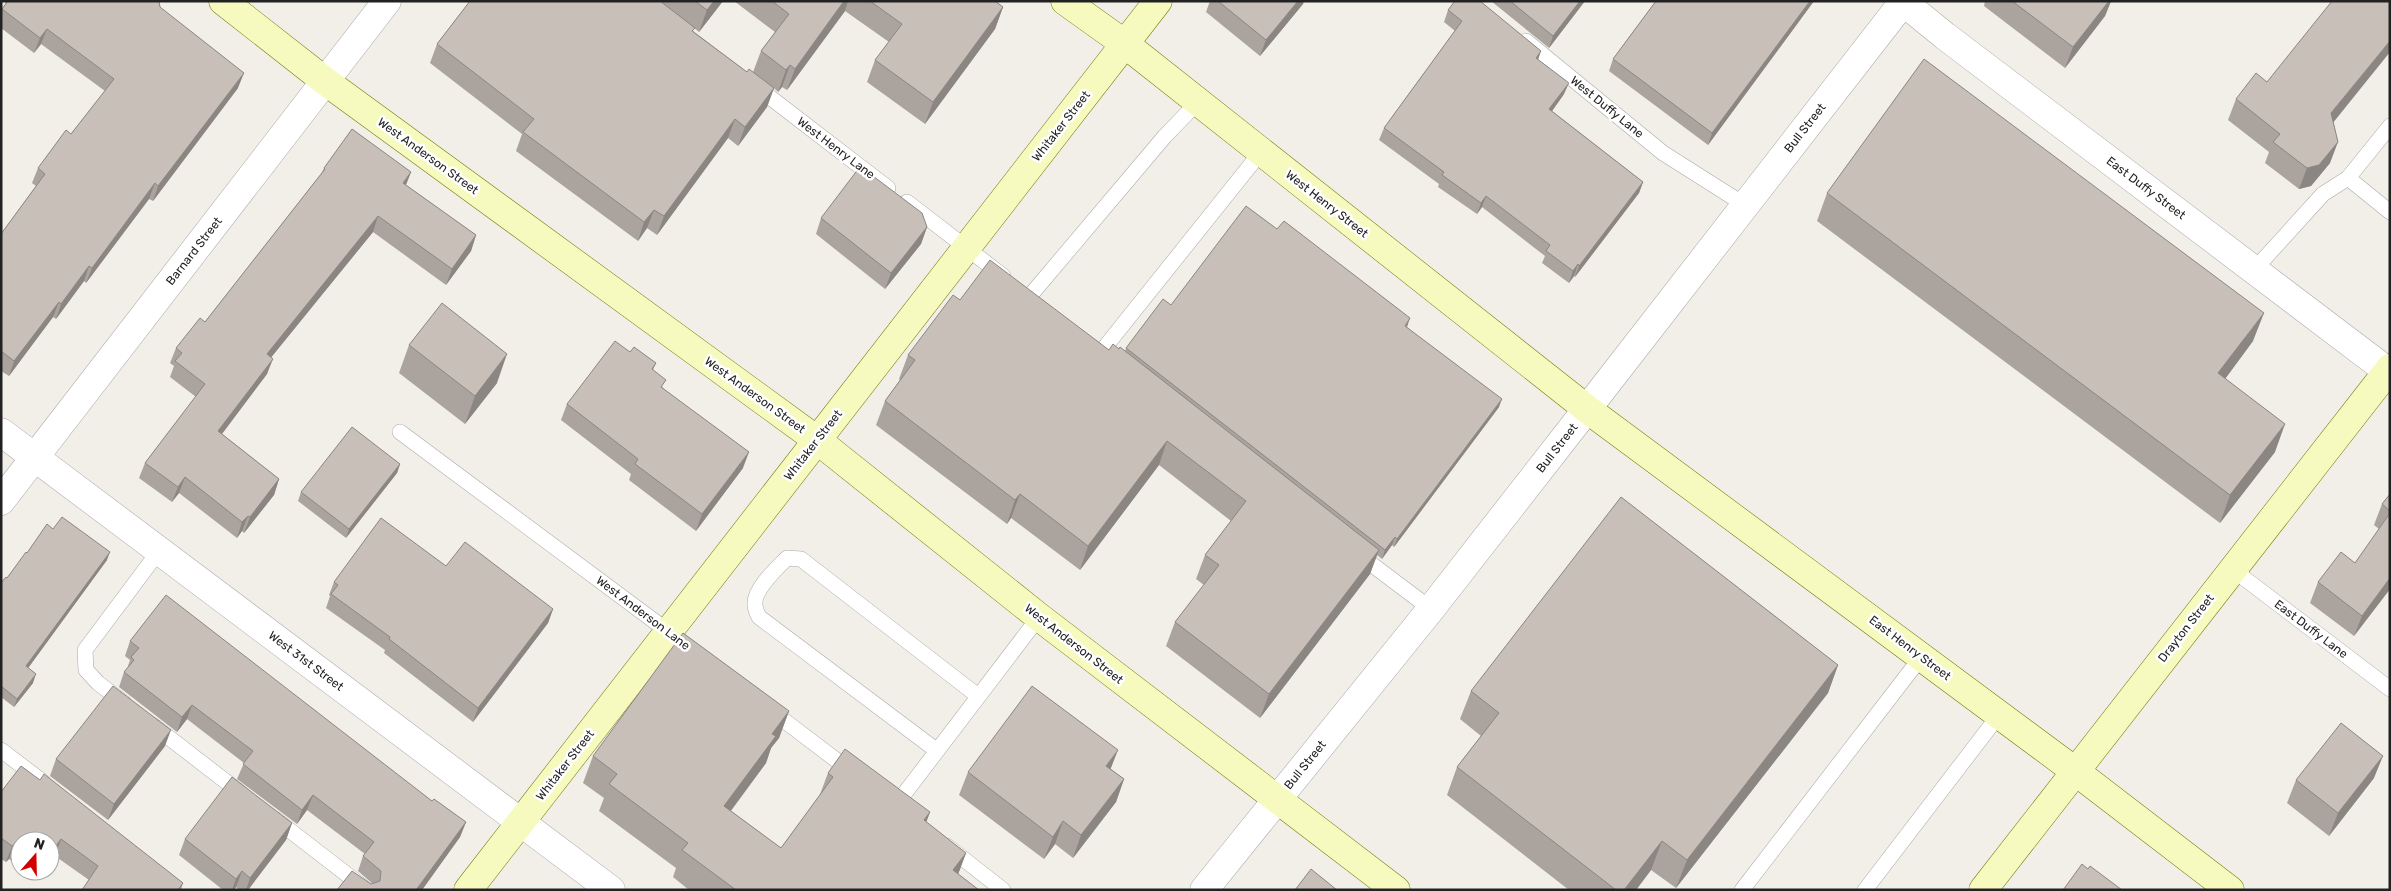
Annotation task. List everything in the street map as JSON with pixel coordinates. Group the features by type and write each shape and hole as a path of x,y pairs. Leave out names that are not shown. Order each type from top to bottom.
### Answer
{"main road":[{"name":"West Anderson Street","path":"223,1 325,81 817,440 1039,617 1396,890"},
{"name":"West Henry Street","path":"1065,1 1124,44 1588,409"},
{"name":"Whitaker Street","path":"468,890 521,822 676,638 817,440 1158,1"},
{"name":"Drayton Street","path":"1983,890 2232,569 2389,371"},
{"name":"East Henry Street","path":"1588,409 1922,656 2230,890"}],"street":[{"name":"Barnard Street","path":"1,501 386,1"},
{"name":"Bull Street","path":"1204,890 1431,609 1903,2"},
{"name":"East Duffy Street","path":"1903,2 2389,371"},
{"name":"West 31st Street","path":"1,432 611,890"}],"lane":[{"name":"West Duffy Lane","path":"1513,32 1663,153 1745,204"},
{"name":"West Henry Lane","path":"738,73 1044,308"},
{"path":"1029,297 1165,136 1198,102"},
{"path":"2254,270 2323,194 2348,178 2390,126"},
{"path":"1087,341 1105,355 1261,152"},
{"path":"2348,178 2390,212"},
{"name":"West Anderson Lane","path":"400,432 676,638"},
{"path":"1347,546 1431,609"},
{"path":"159,552 85,650 86,670 98,683 141,717 367,890"},
{"path":"936,750 758,617 754,604 757,594 771,575 787,558 801,559 978,696"},
{"name":"East Duffy Lane","path":"2232,569 2390,689"},
{"path":"910,818 891,803 936,750 1039,617"},
{"path":"1742,890 1922,656"},
{"path":"754,698 864,782"},
{"path":"1865,890 1999,715"},
{"path":"1,750 57,793"},
{"path":"934,836 1003,890"}],"building":[{"path":"8,1 159,1 160,7 244,73 158,186 155,183 92,268 89,266 61,304 59,302 14,361 1,351 1,234 45,174 38,168 66,130 71,134 114,79 47,29 40,38 2,9"},
{"path":"470,1 660,1 695,28 692,31 747,72 749,69 774,88 745,127 735,119 664,216 654,210 644,222 523,132 534,119 437,44"},
{"path":"695,1 714,1 707,10"},
{"path":"772,1 844,1 795,69 790,65 786,70 761,51 789,14"},
{"path":"870,1 995,1 1003,7 933,102 875,60 902,24"},
{"path":"1218,1 1298,1 1266,40"},
{"path":"1455,1 1480,1 1541,51 1536,58 1569,83 1549,109 1643,182 1579,266 1578,264 1573,271 1546,251 1550,245 1486,196 1481,203 1442,175 1444,172 1384,128 1462,21 1448,10"},
{"path":"1510,1 1580,1 1553,36"},
{"path":"1656,1 1810,1 1712,133 1613,59"},
{"path":"2012,1 2109,1 2073,47"},
{"path":"2332,1 2390,1 2390,41 2331,113 2338,142 2319,165 2307,168 2273,142 2280,134 2236,99 2256,73 2267,82"},
{"path":"1924,59 2264,313 2218,373 2285,424 2230,495 1827,193"},
{"path":"352,129 411,172 403,183 476,235 452,269 378,216 267,354 273,359 218,431 279,479 250,517 248,516 242,522 185,477 178,487 145,463 205,384 175,361 182,353 176,348 200,318 205,322 325,169"},
{"path":"859,168 872,178 873,176 922,213 927,227 891,273 821,218"},
{"path":"1246,206 1277,229 1284,221 1410,318 1405,326 1502,399 1397,539 1395,537 1385,550 1126,348 1163,299 1171,305"},
{"path":"990,260 1109,350 1113,344 1119,349 1120,347 1379,550 1269,694 1175,622 1219,565 1205,555 1246,501 1167,441 1088,546 1020,494 1015,500 885,401 915,360 908,355 953,295 960,300"},
{"path":"442,303 507,354 475,396 409,345"},
{"path":"615,341 630,352 634,347 656,363 652,369 666,380 661,387 749,452 702,514 635,464 638,459 567,404"},
{"path":"352,427 400,464 349,529 301,492"},
{"path":"2390,494 2390,511 2382,504"},
{"path":"1621,497 1838,665 1687,860 1662,841 1624,890 1616,890 1457,767 1499,713 1471,691"},
{"path":"2390,513 2390,578 2362,616 2318,582 2341,552 2355,563"},
{"path":"62,517 110,552 26,666 36,674 17,699 1,686 1,583 27,553 47,524 53,529"},
{"path":"381,518 446,566 465,542 553,609 478,708 389,639 390,637 331,594 338,585 334,582"},
{"path":"166,595 432,801 434,799 466,822 416,890 337,890 352,871 371,884 380,881 381,871 363,856 374,842 313,795 302,810 243,764 253,751 192,705 182,717 124,672 134,660 131,657 139,648 130,641"},
{"path":"683,633 789,711 772,734 776,736 724,806 781,848 833,777 828,773 845,749 930,812 924,820 966,853 953,870 979,890 736,890 682,850 688,843 609,784 617,774 593,756"},
{"path":"113,686 171,730 114,804 56,759"},
{"path":"1032,686 1118,750 1106,766 1124,779 1081,835 1063,821 1053,837 968,772"},
{"path":"2341,723 2383,756 2338,813 2296,780"},
{"path":"21,766 40,780 44,774 183,883 178,890 82,890 98,866 61,839 60,840 60,831 10,831 10,845 1,838 1,792"},
{"path":"232,777 292,823 250,878 242,871 236,879 185,839"},
{"path":"2082,864 2088,869 2090,866 2122,890 2063,890"},
{"path":"1311,869 1337,890 1295,890"}]}
